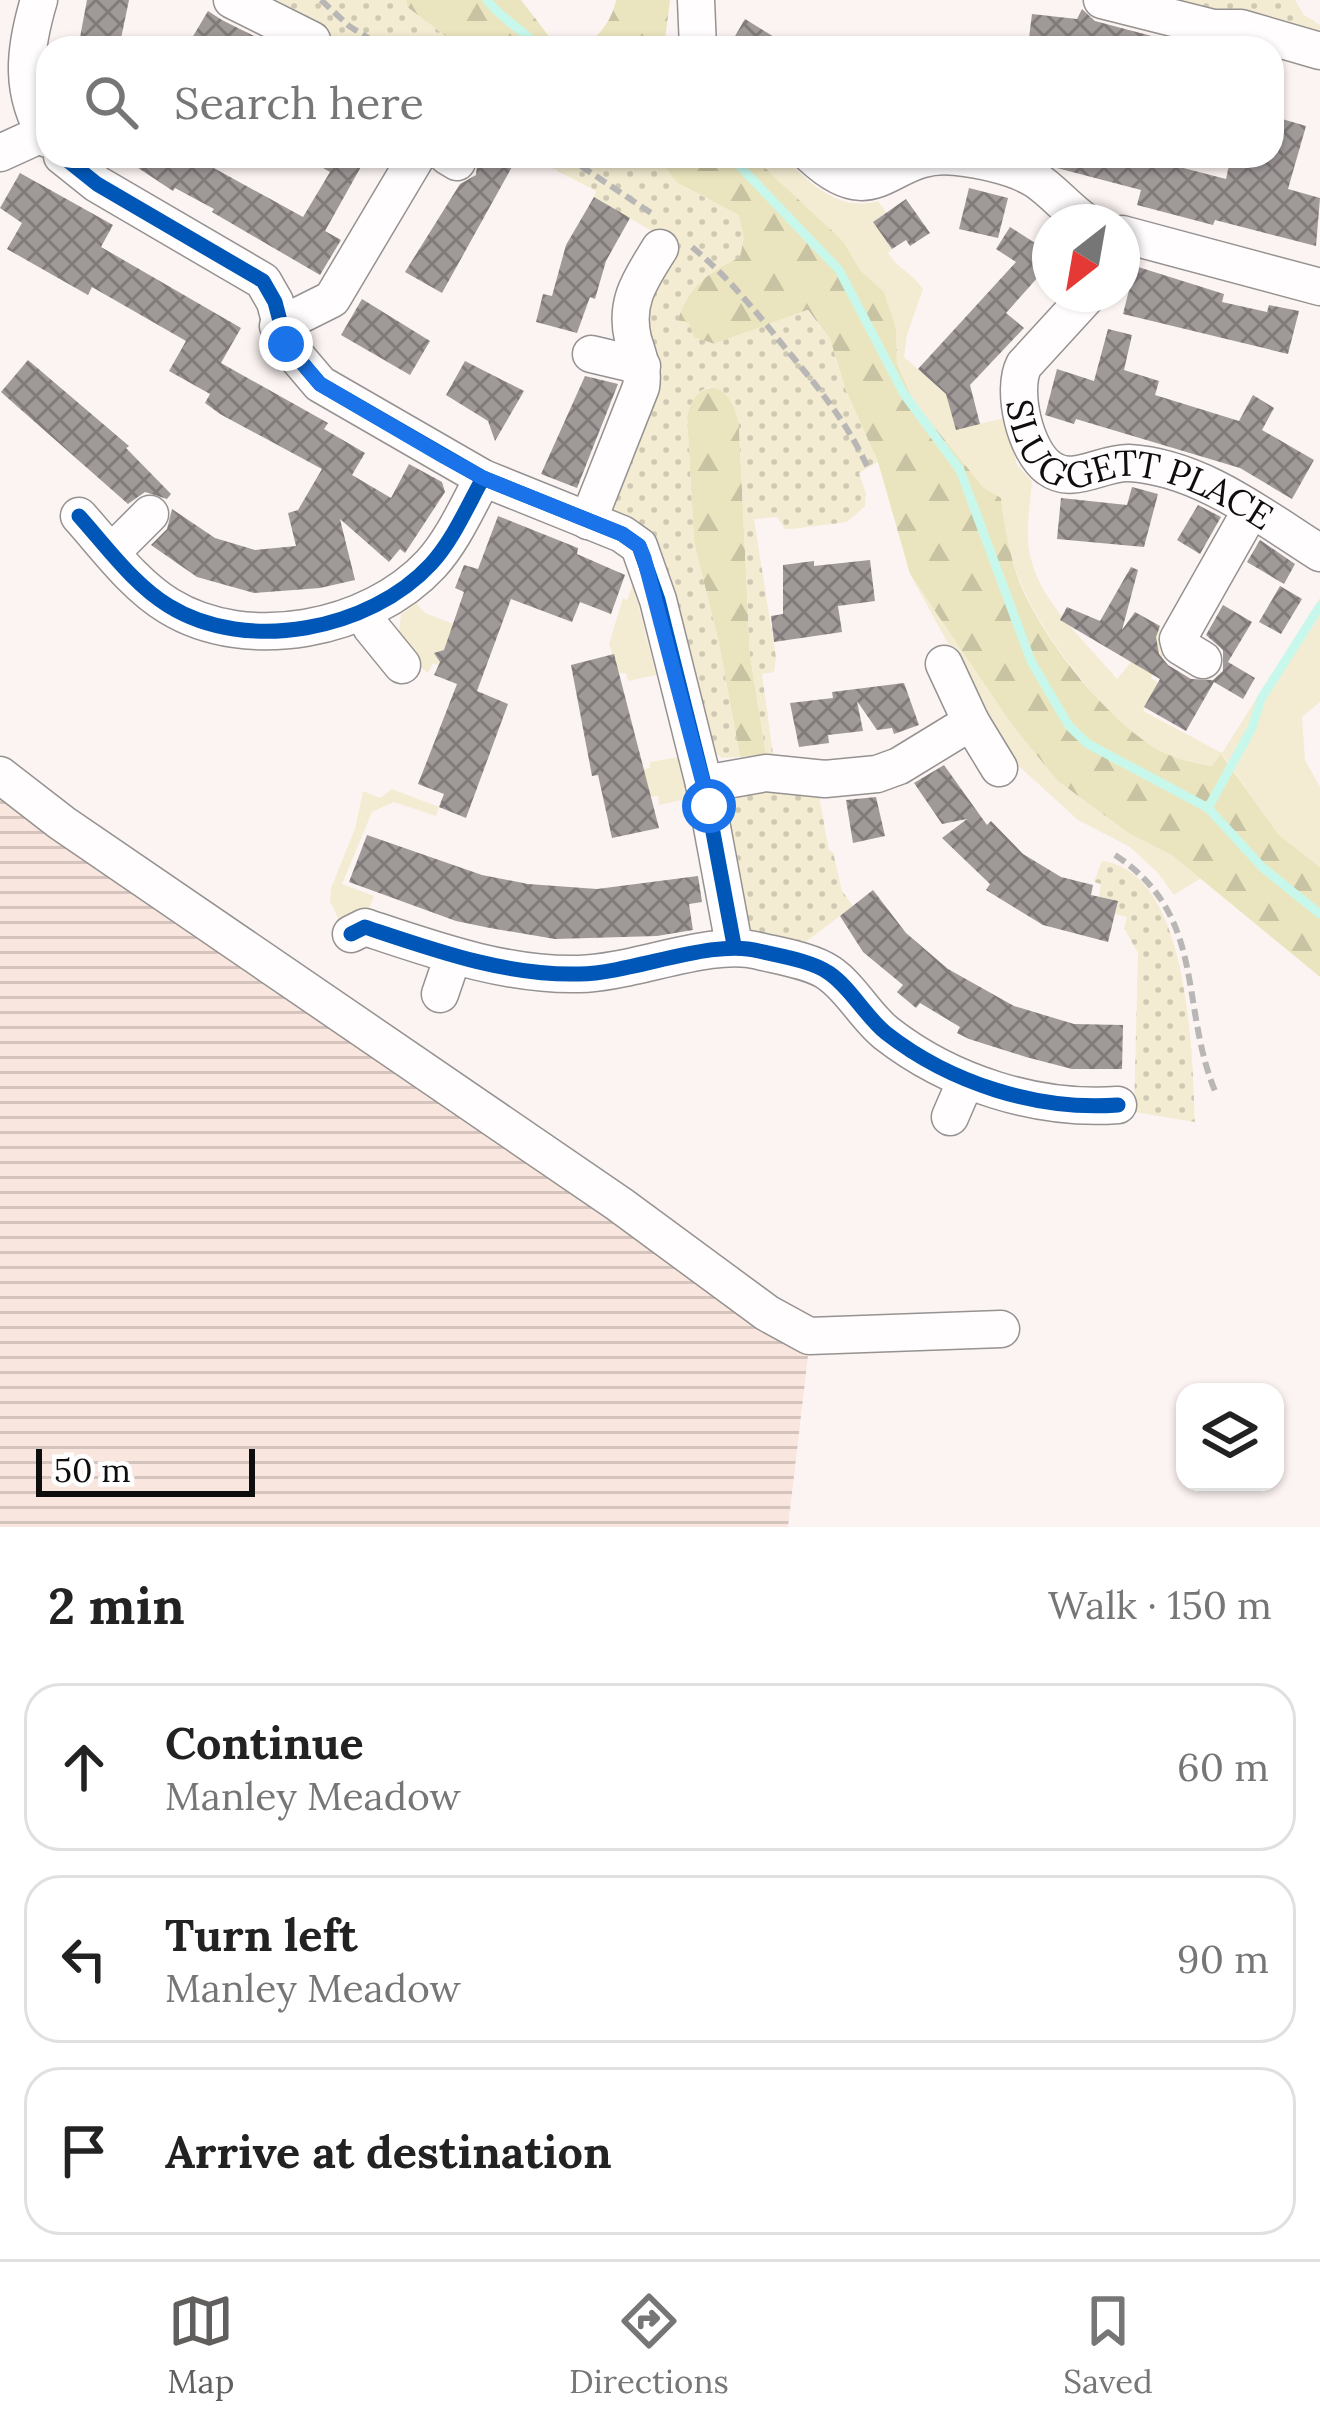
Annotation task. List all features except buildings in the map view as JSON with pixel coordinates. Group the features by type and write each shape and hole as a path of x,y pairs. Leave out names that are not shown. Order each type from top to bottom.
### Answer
{"street":[{"path":"36,116 25,64 39,0"},
{"path":"232,0 304,36"},
{"path":"696,0 698,36"},
{"path":"1102,0 1213,28 1241,28 1268,36"},
{"path":"1284,41 1320,51"},
{"path":"0,153 36,145"},
{"path":"75,168 263,281 274,302 278,326 295,358 316,381 483,478 632,539 644,558 704,784 734,945"},
{"path":"278,326 332,298 410,168"},
{"path":"826,168 856,183 901,168"},
{"path":"1000,168 1039,182 1065,204"},
{"path":"1140,239 1320,286"},
{"path":"589,520 641,387 642,366 632,335 630,300 673,240"},
{"name":"SLUGGETT PLACE","path":"1073,312 1019,376 1019,394 1039,458 1048,467 1068,475 1121,463 1139,464 1192,479 1320,554"},
{"path":"591,353 642,366"},
{"path":"79,516 165,604 210,625 269,631 365,611 430,566 483,478"},
{"path":"1203,660 1180,646 1173,616 1228,588 1251,511"},
{"path":"112,552 150,514"},
{"path":"365,611 371,627 402,664"},
{"path":"944,664 999,768"},
{"path":"704,784 766,773 825,779 877,774 899,766 971,722"},
{"path":"0,775 62,823 620,1204 767,1313 809,1336 1000,1329"},
{"path":"351,934 365,927 453,956 506,968 577,975 646,966 734,945 828,972 882,1030 966,1080 1082,1108 1118,1105"},
{"path":"440,994 453,956"},
{"path":"950,1117 966,1080"}],"path":[{"path":"321,0 365,36"},
{"path":"586,168 622,190 673,240 740,291 835,406 868,468"},
{"path":"1115,855 1157,889 1168,909 1182,944 1202,1058 1215,1091"}],"shaded area":[{"path":"260,0 406,0 407,7 445,36 322,36"},
{"path":"1139,0 1295,0 1304,15 1320,25 1320,41"},
{"path":"552,168 665,168 677,183 739,215 744,238 740,257 701,281 678,320 689,323 694,337 714,344 807,310 830,339 846,391 878,462 859,473 865,506 847,522 785,529 777,517 754,519 776,658 774,672 762,674 773,754 766,754 750,655 739,426 723,393 716,388 700,392 687,416 694,542 740,757 722,758 711,750 609,517 643,322 672,243 594,197 596,191"},
{"path":"765,168 795,168 837,199 863,204 878,201 886,212 873,222 892,249 888,253 923,289 904,357 957,404 956,429 1005,418 1017,465 1032,481 1031,558 1048,597 1117,679 1159,628 1165,652 1151,678 1158,683 1143,711 1222,753 1320,598 1320,702 1302,717 1305,760 1320,787 1320,867 1278,834 1222,754 1213,766 1176,758 1151,746 1108,710 1075,671 1023,588 1011,555 1001,498 983,487 914,402 897,362 896,328 884,292 860,270 843,241"},
{"path":"910,574 1012,725 1130,834 1173,856 1201,878 1174,895 1130,847 1078,820 1011,759"},
{"path":"633,584 656,675 628,681 626,673 619,673 609,644 623,598 627,600"},
{"path":"416,603 425,613 456,625 438,665 433,663 428,673 414,662 418,655 399,632 401,615"},
{"path":"684,759 691,798 659,805 658,796 649,797 635,771 650,768 650,762"},
{"path":"392,789 439,807 436,816 394,802 372,812 342,884 374,896 365,918 343,929 330,901 331,888 355,829 363,791 380,798"},
{"path":"738,790 818,790 829,851 842,891 853,906 803,944 748,931 724,806"},
{"path":"0,797 808,1356 788,1527 0,1527"},
{"path":"1102,861 1131,873 1154,897 1170,931 1188,1014 1195,1122 1134,1112 1138,953 1124,928 1127,917 1115,914 1118,901 1099,897 1101,884 1094,882"}],"green space":[{"path":"406,0 521,0 549,36 445,36 407,7"},
{"path":"616,0 670,0 666,36 596,36"},
{"path":"665,168 765,168 843,241 860,270 884,292 896,328 897,363 914,402 983,487 1001,498 1022,588 1074,671 1107,709 1159,750 1212,766 1221,754 1278,834 1320,867 1320,977 1173,856 1130,834 1058,781 1012,725 910,574 878,462 846,391 830,339 808,310 714,344 693,337 678,320 701,281 740,257 709,199 677,183"},
{"path":"717,387 733,404 739,426 750,655 766,754 740,757 694,542 687,416 696,395"}],"waterway":[{"path":"487,0 527,36"},
{"path":"741,168 839,270 904,394 960,470 1031,661 1069,726 1088,744 1208,808 1262,867 1320,914"},
{"path":"1208,808 1252,728 1261,699 1320,606"}],"cycle path":[{"path":"77,168 263,281 275,302 286,344 320,384 483,478 622,534 639,546 658,600 704,784 734,945"},
{"path":"79,516 132,576 169,606 200,621 234,629 306,628 342,619 405,587 446,545 483,478"},
{"path":"351,934 365,927 470,960 552,973 601,972 719,949 776,955 829,973 886,1033 966,1079 1026,1098 1118,1105"}],"route":[{"path":"286,344 320,384 445,457 483,478 622,534 639,546 658,600 709,806"}]}
